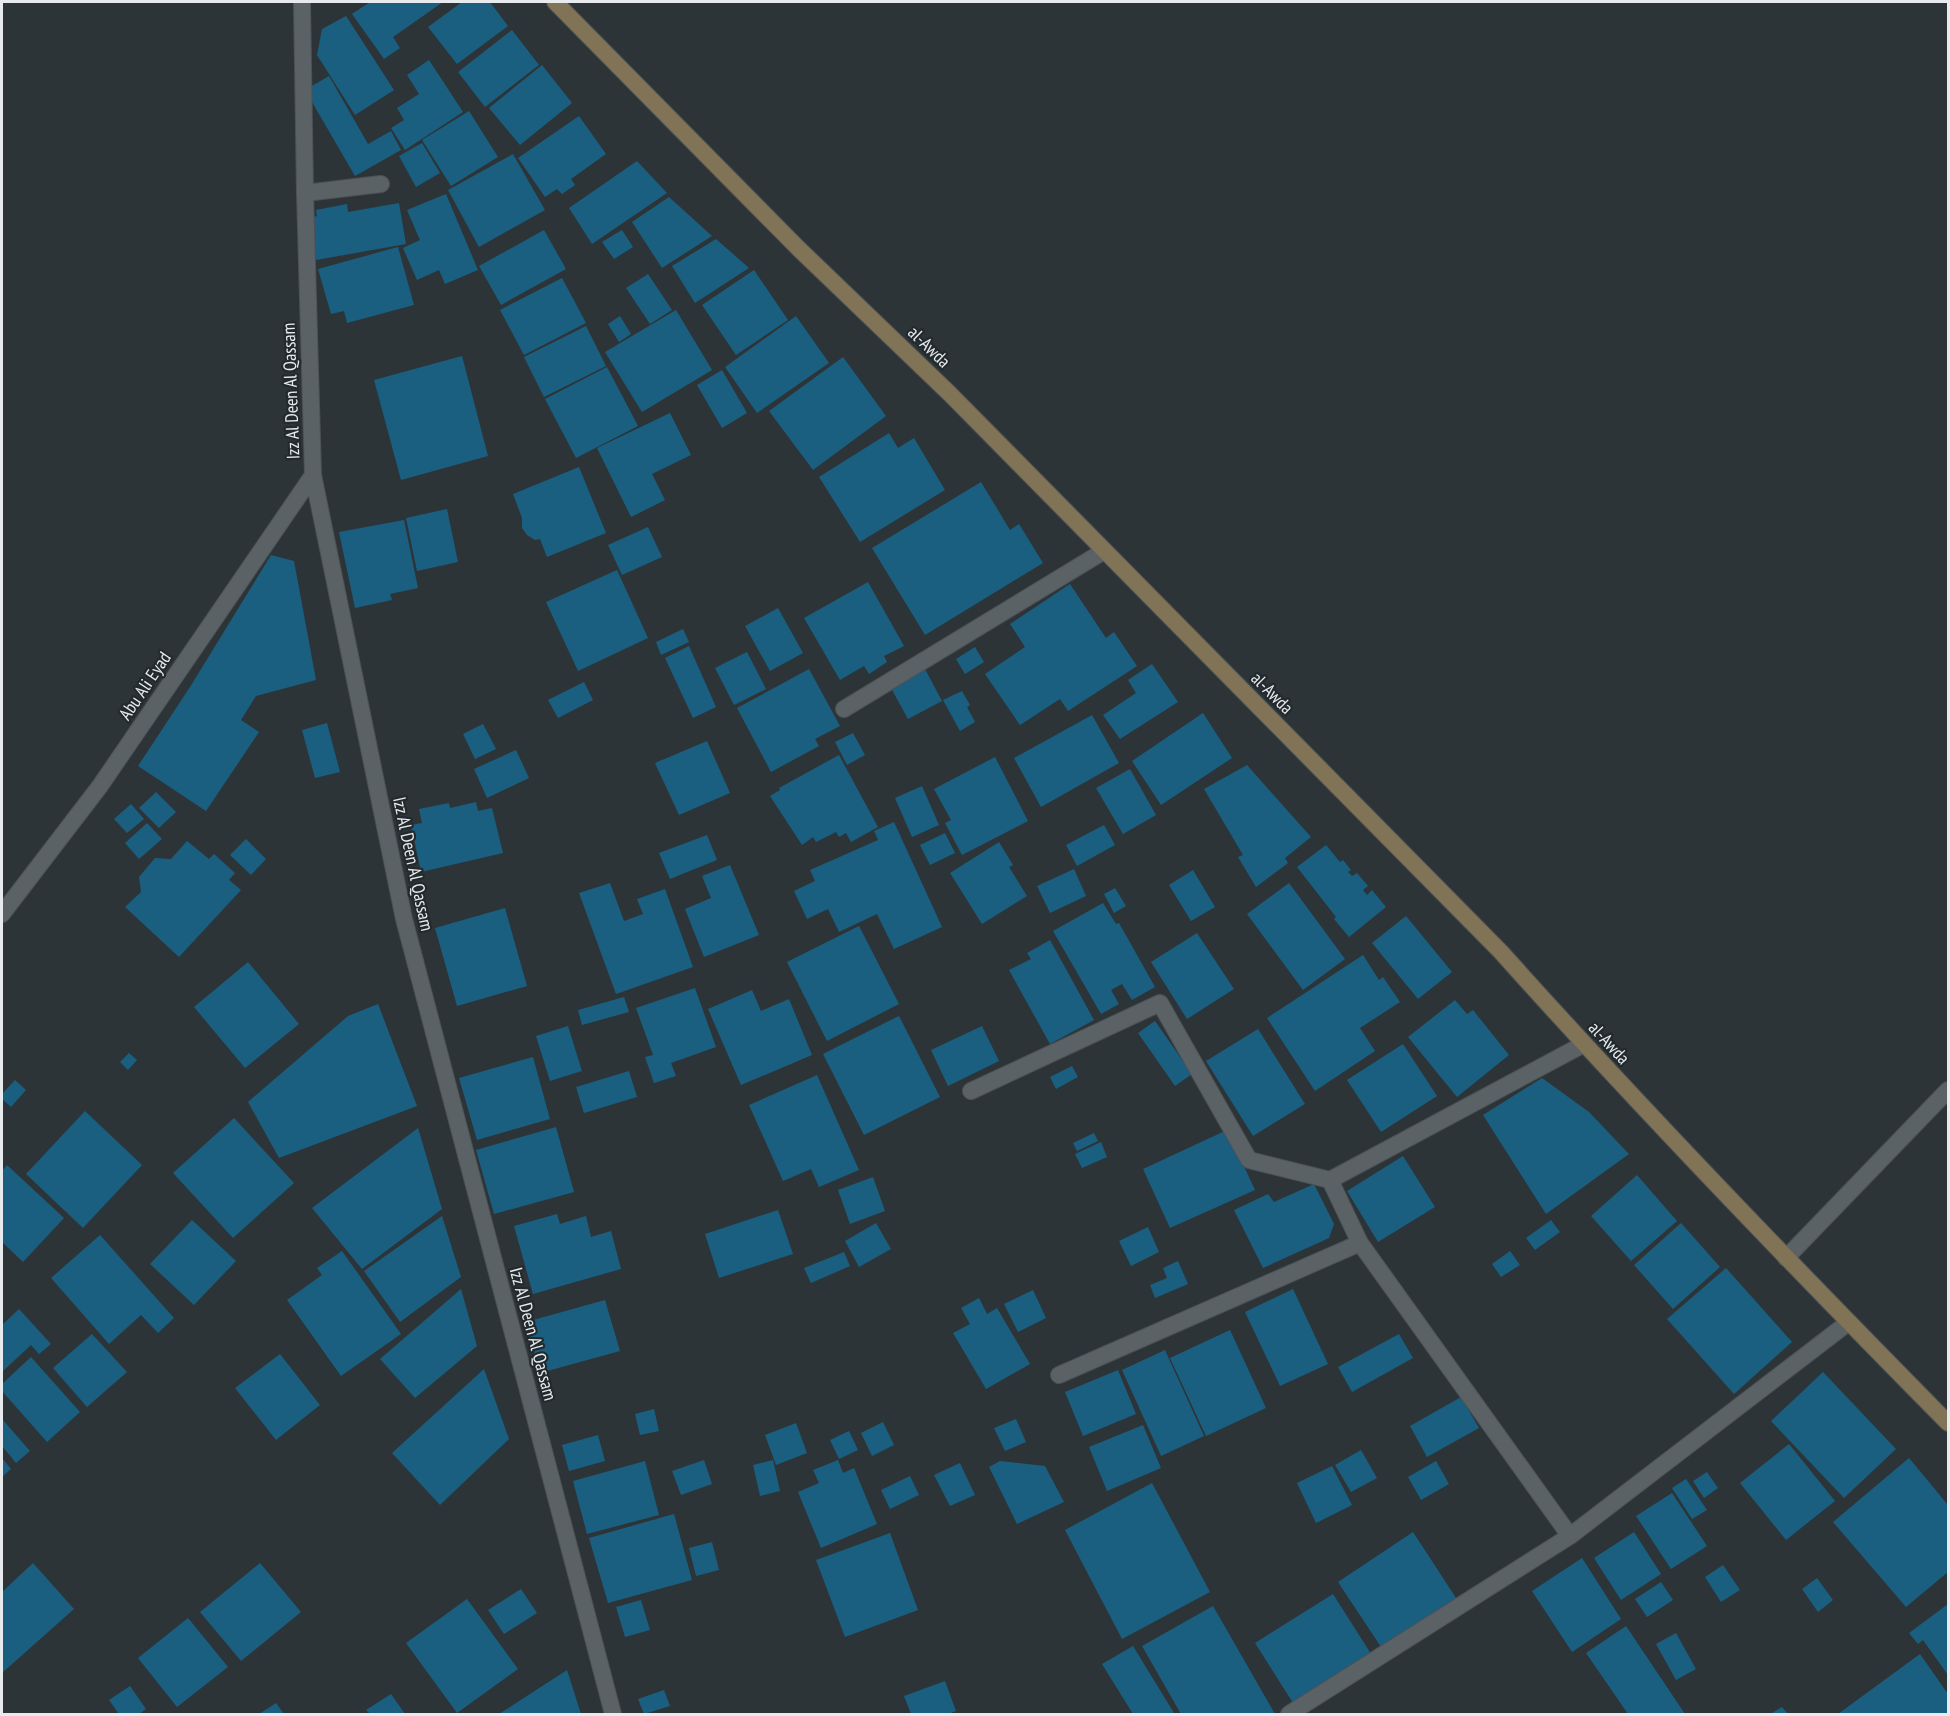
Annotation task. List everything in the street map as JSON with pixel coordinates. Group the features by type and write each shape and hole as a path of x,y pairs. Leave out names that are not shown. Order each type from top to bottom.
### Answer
{"main road":[{"name":"al-Awda","path":"555,2 799,249 950,394 1501,952 1584,1044 1786,1258 1948,1423"}],"street":[{"name":"Izz Al Deen Al Qassam","path":"302,2 313,476 404,919 613,1714"},
{"path":"305,193 381,184"},
{"name":"Abu Ali Eyad","path":"2,914 100,786 313,476"},
{"path":"844,709 1104,551"},
{"path":"971,1091 1160,1003 1249,1160 1330,1180 1584,1044"},
{"path":"1786,1258 1948,1090"},
{"path":"1330,1180 1360,1243 1570,1536"},
{"path":"1059,1375 1360,1243"},
{"path":"1289,1714 1570,1536 1848,1322"}],"building":[{"path":"370,2 443,2 393,37 400,48 384,59 352,14"},
{"path":"462,2 490,2 508,26 457,64 428,27"},
{"path":"346,16 394,90 355,115 317,55 322,29"},
{"path":"512,30 539,65 485,107 458,72"},
{"path":"429,60 463,112 405,150 391,128 404,120 397,108 419,94 407,75"},
{"path":"542,65 572,103 520,145 489,108"},
{"path":"329,76 368,144 391,131 401,150 355,176 305,90"},
{"path":"469,111 498,157 451,186 422,140"},
{"path":"579,116 606,154 571,179 575,185 562,194 557,189 545,197 518,158"},
{"path":"422,143 440,173 416,187 399,156"},
{"path":"513,154 545,210 479,247 448,190"},
{"path":"637,161 667,193 592,244 569,208"},
{"path":"446,194 478,270 445,284 439,270 417,280 403,248 420,240 407,210"},
{"path":"669,197 712,236 662,268 632,222"},
{"path":"399,203 406,244 316,260 308,218 317,216 316,210 347,204 348,212"},
{"path":"544,230 566,269 501,305 479,266"},
{"path":"622,230 633,247 614,259 602,242"},
{"path":"716,239 749,268 695,303 672,266"},
{"path":"398,247 414,305 347,323 344,311 331,314 318,269"},
{"path":"754,270 788,320 736,355 702,305"},
{"path":"648,274 672,310 650,324 626,288"},
{"path":"562,278 586,323 524,355 500,310"},
{"path":"676,310 712,370 642,412 605,352"},
{"path":"620,316 631,334 619,342 608,324"},
{"path":"796,316 829,363 757,413 725,367"},
{"path":"586,326 606,366 544,397 524,357"},
{"path":"462,356 488,456 401,480 374,380"},
{"path":"843,357 886,416 813,470 769,411"},
{"path":"607,367 638,426 576,458 545,399"},
{"path":"722,370 747,413 722,428 697,385"},
{"path":"670,413 691,455 652,474 665,500 631,517 597,448"},
{"path":"889,433 898,448 914,438 945,490 860,542 819,477"},
{"path":"579,467 606,533 547,557 540,539 535,540 522,528 522,518 513,494"},
{"path":"981,482 1010,530 1019,524 1043,563 925,635 872,548"},
{"path":"447,509 458,562 417,571 406,518"},
{"path":"404,520 418,588 390,594 392,600 355,608 339,532"},
{"path":"648,527 662,557 622,575 608,545"},
{"path":"271,555 294,561 316,680 256,696 241,720 259,732 206,811 138,766 190,687"},
{"path":"617,570 648,638 578,671 546,602"},
{"path":"868,582 904,646 884,656 887,662 869,674 864,666 840,680 804,618"},
{"path":"1070,584 1106,638 1114,632 1137,666 1068,711 1060,699 1020,725 985,674 1025,647 1010,624"},
{"path":"778,608 803,653 770,671 745,626"},
{"path":"683,629 689,642 661,655 656,642"},
{"path":"689,646 716,707 693,718 665,658"},
{"path":"975,647 984,662 965,674 956,659"},
{"path":"747,652 766,689 734,705 715,668"},
{"path":"1152,664 1178,702 1120,739 1103,715 1136,693 1128,680"},
{"path":"809,669 840,726 815,739 819,746 771,772 737,708"},
{"path":"925,669 942,701 908,719 891,688"},
{"path":"584,682 593,700 558,718 548,700"},
{"path":"962,691 970,705 967,707 975,722 960,731 943,700"},
{"path":"1203,713 1232,758 1161,805 1132,761"},
{"path":"1092,715 1119,763 1041,807 1014,758"},
{"path":"327,723 340,772 315,778 302,730"},
{"path":"483,724 496,749 475,759 463,734"},
{"path":"853,733 865,755 847,765 835,742"},
{"path":"707,741 730,793 679,815 655,763"},
{"path":"516,750 529,778 487,798 474,769"},
{"path":"839,755 878,827 851,842 846,833 839,837 836,832 816,842 813,837 802,845 770,796 780,790 779,788"},
{"path":"995,757 1028,821 962,855 945,823 951,820 934,789"},
{"path":"1247,765 1311,837 1285,858 1288,863 1256,887 1238,857 1243,855 1204,789"},
{"path":"1130,769 1156,815 1123,834 1096,788"},
{"path":"922,786 939,825 912,837 895,798"},
{"path":"156,792 176,812 159,828 139,808"},
{"path":"476,802 478,811 492,808 503,853 421,872 411,825 422,823 419,809 449,803 450,808"},
{"path":"131,804 144,819 127,833 114,819"},
{"path":"894,822 942,927 894,949 877,914 839,932 828,909 807,919 794,891 815,881 810,870 878,840 874,831"},
{"path":"147,823 162,839 139,859 125,843"},
{"path":"1104,825 1115,845 1077,866 1066,845"},
{"path":"945,833 955,853 930,865 920,845"},
{"path":"707,835 717,860 670,879 659,853"},
{"path":"246,839 266,859 251,875 230,855"},
{"path":"187,841 209,859 214,854 235,873 229,880 241,890 179,957 125,907 141,892 139,877 155,858 171,859"},
{"path":"999,842 1013,865 1009,867 1027,896 982,924 950,873"},
{"path":"1326,845 1340,862 1343,860 1351,870 1348,872 1352,876 1357,873 1368,886 1363,890 1367,895 1372,890 1386,907 1349,937 1297,867"},
{"path":"730,865 759,935 704,957 685,909 711,898 702,876"},
{"path":"1074,869 1086,896 1050,913 1037,886"},
{"path":"1193,870 1215,907 1191,921 1169,885"},
{"path":"610,883 624,921 643,914 637,899 665,889 693,967 616,994 579,893"},
{"path":"1289,883 1345,959 1303,990 1247,914"},
{"path":"1115,888 1126,906 1114,913 1104,894"},
{"path":"1103,903 1116,924 1119,923 1155,987 1132,1000 1122,984 1111,990 1119,1004 1101,1014 1053,931"},
{"path":"505,908 527,986 457,1006 435,928"},
{"path":"1406,916 1452,972 1418,999 1372,943"},
{"path":"859,926 899,1004 827,1041 787,962"},
{"path":"1197,933 1234,989 1187,1019 1151,962"},
{"path":"1050,940 1094,1020 1050,1044 1009,970 1031,959 1027,953"},
{"path":"1363,955 1379,980 1383,977 1400,1002 1360,1028 1375,1051 1315,1091 1267,1018"},
{"path":"248,962 299,1024 245,1068 194,1007"},
{"path":"695,988 716,1047 671,1063 676,1076 654,1083 645,1057 653,1055 636,1008"},
{"path":"752,990 761,1011 789,999 812,1055 741,1085 708,1009"},
{"path":"624,997 629,1012 582,1025 578,1010"},
{"path":"1455,1000 1467,1014 1473,1010 1509,1055 1457,1097 1408,1037"},
{"path":"378,1004 417,1106 279,1158 248,1102 348,1016"},
{"path":"899,1016 940,1097 864,1135 823,1054"},
{"path":"1155,1021 1192,1074 1175,1086 1138,1033"},
{"path":"568,1026 582,1071 550,1081 536,1036"},
{"path":"982,1026 999,1061 948,1086 931,1050"},
{"path":"1258,1029 1305,1104 1253,1136 1206,1061"},
{"path":"1403,1044 1437,1096 1381,1132 1347,1080"},
{"path":"129,1053 137,1060 128,1070 120,1062"},
{"path":"533,1057 550,1119 477,1140 459,1078"},
{"path":"1072,1066 1078,1077 1056,1089 1050,1077"},
{"path":"629,1071 637,1097 584,1113 576,1087"},
{"path":"817,1075 859,1170 819,1187 811,1169 783,1181 749,1105"},
{"path":"1542,1078 1589,1112 1629,1154 1546,1214 1483,1115"},
{"path":"15,1080 26,1090 11,1107 2,1099 2,1094"},
{"path":"85,1111 142,1165 83,1228 26,1174"},
{"path":"234,1118 294,1183 233,1238 173,1173"},
{"path":"556,1127 574,1192 494,1214 476,1150"},
{"path":"418,1128 442,1209 362,1269 312,1208"},
{"path":"1227,1130 1255,1190 1170,1228 1143,1169"},
{"path":"1094,1133 1098,1141 1077,1151 1073,1143"},
{"path":"1101,1142 1107,1157 1082,1168 1075,1154"},
{"path":"1403,1156 1435,1207 1378,1242 1347,1191"},
{"path":"7,1165 64,1218 23,1262 2,1242 2,1171"},
{"path":"1637,1175 1677,1221 1631,1261 1591,1216"},
{"path":"873,1177 885,1211 850,1224 838,1190"},
{"path":"1314,1184 1334,1224 1329,1238 1263,1268 1234,1210 1268,1194 1274,1202"},
{"path":"778,1210 793,1254 719,1278 705,1234"},
{"path":"557,1214 560,1224 586,1216 591,1237 611,1231 621,1269 533,1294 514,1226"},
{"path":"442,1216 461,1277 400,1322 364,1271"},
{"path":"192,1220 236,1261 194,1305 150,1264"},
{"path":"1551,1220 1560,1232 1535,1250 1526,1238"},
{"path":"876,1223 891,1249 859,1267 845,1241"},
{"path":"1681,1223 1720,1267 1673,1309 1634,1265"},
{"path":"1148,1227 1159,1252 1131,1266 1119,1241"},
{"path":"100,1235 174,1318 158,1333 141,1315 109,1344 51,1278"},
{"path":"342,1251 401,1334 341,1376 287,1300 322,1275 317,1268"},
{"path":"1510,1251 1520,1265 1501,1277 1492,1264"},
{"path":"844,1252 850,1266 811,1283 804,1268"},
{"path":"1178,1261 1188,1284 1155,1298 1150,1285 1167,1278 1163,1268"},
{"path":"1726,1268 1792,1342 1734,1394 1667,1319"},
{"path":"461,1289 477,1346 415,1398 380,1359"},
{"path":"1293,1289 1328,1364 1280,1386 1245,1312"},
{"path":"1033,1290 1046,1318 1018,1332 1004,1304"},
{"path":"979,1298 987,1314 997,1308 1030,1364 986,1389 953,1333 970,1324 961,1308"},
{"path":"605,1300 620,1351 540,1373 526,1322"},
{"path":"19,1309 51,1344 39,1354 31,1345 2,1372 2,1325"},
{"path":"1230,1330 1266,1408 1206,1436 1170,1358"},
{"path":"92,1334 127,1372 87,1407 53,1368"},
{"path":"1399,1334 1413,1358 1352,1392 1338,1367"},
{"path":"1165,1350 1204,1436 1161,1456 1122,1370"},
{"path":"280,1354 320,1405 276,1440 235,1388"},
{"path":"31,1357 80,1412 47,1442 2,1391 2,1384"},
{"path":"484,1369 509,1439 440,1505 392,1453"},
{"path":"1118,1370 1136,1414 1083,1436 1065,1392"},
{"path":"1823,1372 1896,1449 1844,1498 1771,1421"},
{"path":"1461,1397 1479,1428 1427,1457 1410,1426"},
{"path":"654,1409 659,1431 640,1435 635,1414"},
{"path":"2,1419 30,1451 16,1463 2,1446"},
{"path":"1016,1419 1026,1442 1005,1451 994,1428"},
{"path":"883,1422 894,1445 872,1456 861,1433"},
{"path":"796,1423 807,1453 776,1465 765,1435"},
{"path":"1143,1425 1161,1468 1107,1491 1089,1447"},
{"path":"849,1431 858,1450 839,1459 830,1440"},
{"path":"598,1435 605,1461 569,1471 562,1445"},
{"path":"1789,1444 1835,1501 1786,1540 1740,1483"},
{"path":"1361,1450 1377,1478 1351,1492 1335,1465"},
{"path":"2,1458 11,1469 2,1477"},
{"path":"1909,1458 1948,1505 1948,1572 1906,1607 1833,1522"},
{"path":"704,1460 712,1484 681,1495 672,1471"},
{"path":"773,1460 780,1491 760,1496 753,1465"},
{"path":"838,1460 843,1473 854,1468 877,1524 821,1548 798,1492 819,1483 813,1470"},
{"path":"645,1461 659,1515 587,1534 573,1481"},
{"path":"1000,1461 1045,1466 1064,1502 1017,1524 989,1467"},
{"path":"1436,1461 1449,1484 1421,1500 1408,1477"},
{"path":"960,1463 975,1495 950,1506 934,1475"},
{"path":"1332,1466 1352,1505 1316,1523 1297,1483"},
{"path":"1707,1472 1718,1488 1704,1498 1693,1481"},
{"path":"910,1476 919,1495 890,1509 881,1490"},
{"path":"1686,1479 1707,1510 1692,1519 1672,1488"},
{"path":"1152,1483 1210,1592 1122,1639 1065,1530"},
{"path":"1672,1493 1707,1546 1671,1569 1636,1516"},
{"path":"674,1514 692,1580 608,1603 589,1538"},
{"path":"1413,1532 1458,1601 1383,1650 1338,1582"},
{"path":"1634,1532 1661,1574 1621,1600 1594,1558"},
{"path":"890,1533 918,1610 845,1637 816,1560"},
{"path":"712,1542 719,1570 696,1576 689,1548"},
{"path":"1582,1558 1621,1619 1572,1652 1532,1591"},
{"path":"33,1563 74,1609 2,1673 2,1592"},
{"path":"260,1563 301,1612 241,1661 200,1612"},
{"path":"1723,1565 1740,1590 1721,1602 1705,1577"},
{"path":"1817,1578 1833,1600 1818,1612 1802,1589"},
{"path":"1661,1582 1673,1600 1647,1617 1635,1599"},
{"path":"521,1589 537,1613 504,1634 488,1610"},
{"path":"1333,1594 1373,1657 1295,1706 1255,1643"},
{"path":"467,1599 518,1669 457,1713 406,1643"},
{"path":"641,1600 650,1630 625,1637 616,1607"},
{"path":"1948,1604 1948,1675 1923,1640 1918,1644 1909,1633"},
{"path":"1213,1606 1275,1714 1181,1714 1142,1646"},
{"path":"188,1618 228,1667 177,1707 138,1658"},
{"path":"1626,1626 1685,1714 1628,1714 1586,1653"},
{"path":"1676,1633 1696,1669 1676,1680 1656,1644"},
{"path":"1133,1646 1174,1713 1133,1714 1102,1664"},
{"path":"1920,1654 1948,1694 1948,1714 1838,1714"},
{"path":"567,1670 581,1714 499,1714"},
{"path":"945,1681 956,1711 948,1714 911,1714 904,1696"},
{"path":"130,1686 146,1709 139,1714 119,1714 109,1700"},
{"path":"664,1690 670,1706 644,1714 638,1699"},
{"path":"391,1694 405,1714 370,1714 366,1710"},
{"path":"276,1703 284,1714 259,1714"},
{"path":"1782,1707 1788,1714 1770,1714"}]}
